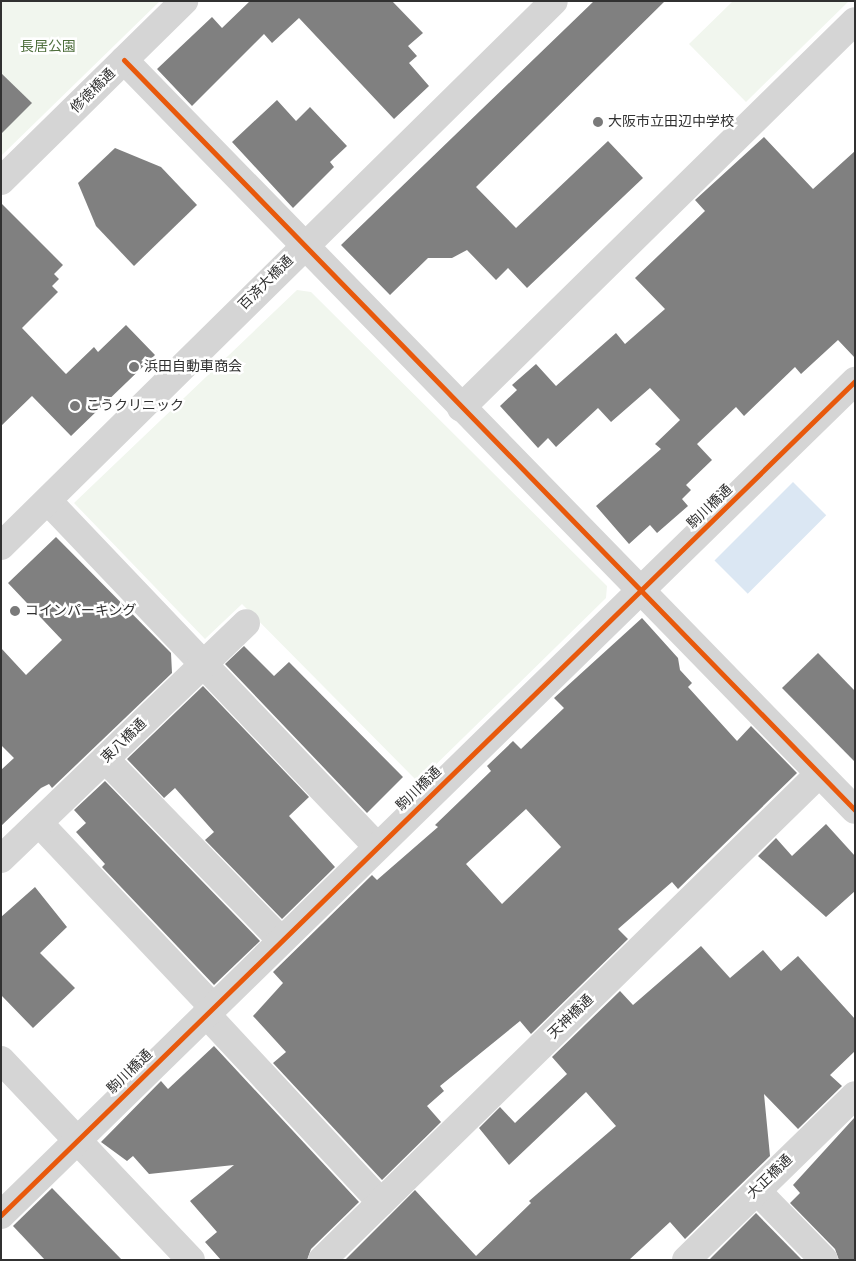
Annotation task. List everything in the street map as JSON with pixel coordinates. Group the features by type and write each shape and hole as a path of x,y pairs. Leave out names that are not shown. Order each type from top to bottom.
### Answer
{"street":[{"name":"修徳橋通","path":"1,181 184,1"},
{"name":"百済大橋通","path":"1,546 302,247 554,1"},
{"path":"461,408 855,21"},
{"path":"124,60 302,247 855,810"},
{"name":"駒川橋通","path":"1,1215 76,1139 855,381"},
{"path":"48,501 205,663 377,846"},
{"name":"東八橋通","path":"1,859 246,623"},
{"path":"105,759 281,940"},
{"name":"天神橋通","path":"322,1260 819,774"},
{"path":"39,823 210,1010 381,1202"},
{"path":"1,1060 191,1260"},
{"name":"大正橋通","path":"686,1260 855,1095"},
{"path":"757,1191 824,1260"}],"green space":[{"name":"長居公園","path":"1,1 160,1 1,156"},
{"path":"733,1 849,1 746,102 689,44"},
{"path":"297,290 311,292 607,586 606,598 418,782 242,604 205,639 74,503"}],"shaded area":[{"path":"793,482 826,515 748,594 715,560"}],"building":[{"path":"250,1 392,1 423,33 408,46 417,56 409,63 429,86 394,119 299,18 272,43 264,34 192,106 157,69 212,17 222,28"},
{"path":"594,1 665,1 476,187 516,228 608,141 643,178 527,288 508,268 496,280 467,250 452,258 428,258 390,295 341,245"},
{"path":"1,73 32,103 1,134"},
{"path":"277,100 296,121 310,107 347,146 330,162 334,167 293,208 232,142"},
{"path":"764,137 813,189 855,151 855,358 838,340 801,374 795,367 744,416 736,407 697,444 712,460 686,485 691,490 682,499 688,506 657,533 650,525 629,544 596,506 661,449 655,444 680,420 650,388 611,422 598,408 556,447 548,438 538,448 500,406 517,390 512,385 536,364 556,386 616,333 625,344 665,309 635,278 705,211 695,200"},
{"path":"115,148 161,167 197,205 134,266 96,226 78,183"},
{"path":"1,203 63,265 54,274 59,279 52,286 58,292 22,328 66,374 94,347 98,352 126,325 155,355 71,436 32,396 1,426"},
{"path":"56,537 171,653 172,673 52,788 49,784 41,788 1,826 1,770 14,758 1,745 1,648 26,675 62,640 8,583"},
{"path":"642,618 678,658 680,670 692,683 688,687 737,741 751,726 797,773 678,889 672,882 618,929 628,939 531,1034 520,1021 440,1086 444,1091 427,1106 441,1122 382,1180 273,1063 286,1052 253,1016 283,983 273,972 372,875 377,880 438,827 435,825 491,771 487,766 513,741 521,749 564,708 554,698","holes":["526,809 561,847 502,904 466,864"]},
{"path":"244,646 274,676 289,662 403,777 367,813 225,664"},
{"path":"818,653 855,691 855,762 782,688"},
{"path":"203,686 309,797 289,816 335,867 282,919 205,840 214,832 175,788 164,798 127,759"},
{"path":"105,781 260,941 214,985 102,867 105,864 76,832 86,823 74,810"},
{"path":"826,824 855,856 855,891 826,917 758,856 776,838 792,856"},
{"path":"35,887 67,927 40,953 75,988 33,1028 1,995 1,917"},
{"path":"701,946 730,978 763,950 781,971 798,956 855,1019 855,1051 830,1075 842,1086 798,1129 764,1094 770,1156 685,1239 670,1222 629,1260 345,1260 415,1190 476,1256 531,1203 529,1201 616,1126 586,1092 509,1165 479,1128 500,1107 515,1123 567,1074 552,1057 620,991 633,1005"},
{"path":"214,1046 359,1202 311,1249 307,1260 221,1260 205,1242 217,1232 190,1201 234,1165 149,1174 133,1156 127,1161 101,1142 161,1081 168,1089"},
{"path":"855,1117 855,1260 839,1260 835,1249 790,1203 800,1193 793,1185"},
{"path":"52,1188 122,1260 45,1260 13,1226"},
{"path":"756,1213 802,1260 709,1260"}],"cycle path":[{"path":"124,60 855,810"},
{"path":"1,1215 855,381"}],"place":[{"name":"大阪市立田辺中学校","path":"598,122"},
{"name":"浜田自動車商会","path":"134,367"},
{"name":"こうクリニック","path":"75,406"},
{"name":"コインパーキング","path":"15,611"}]}
